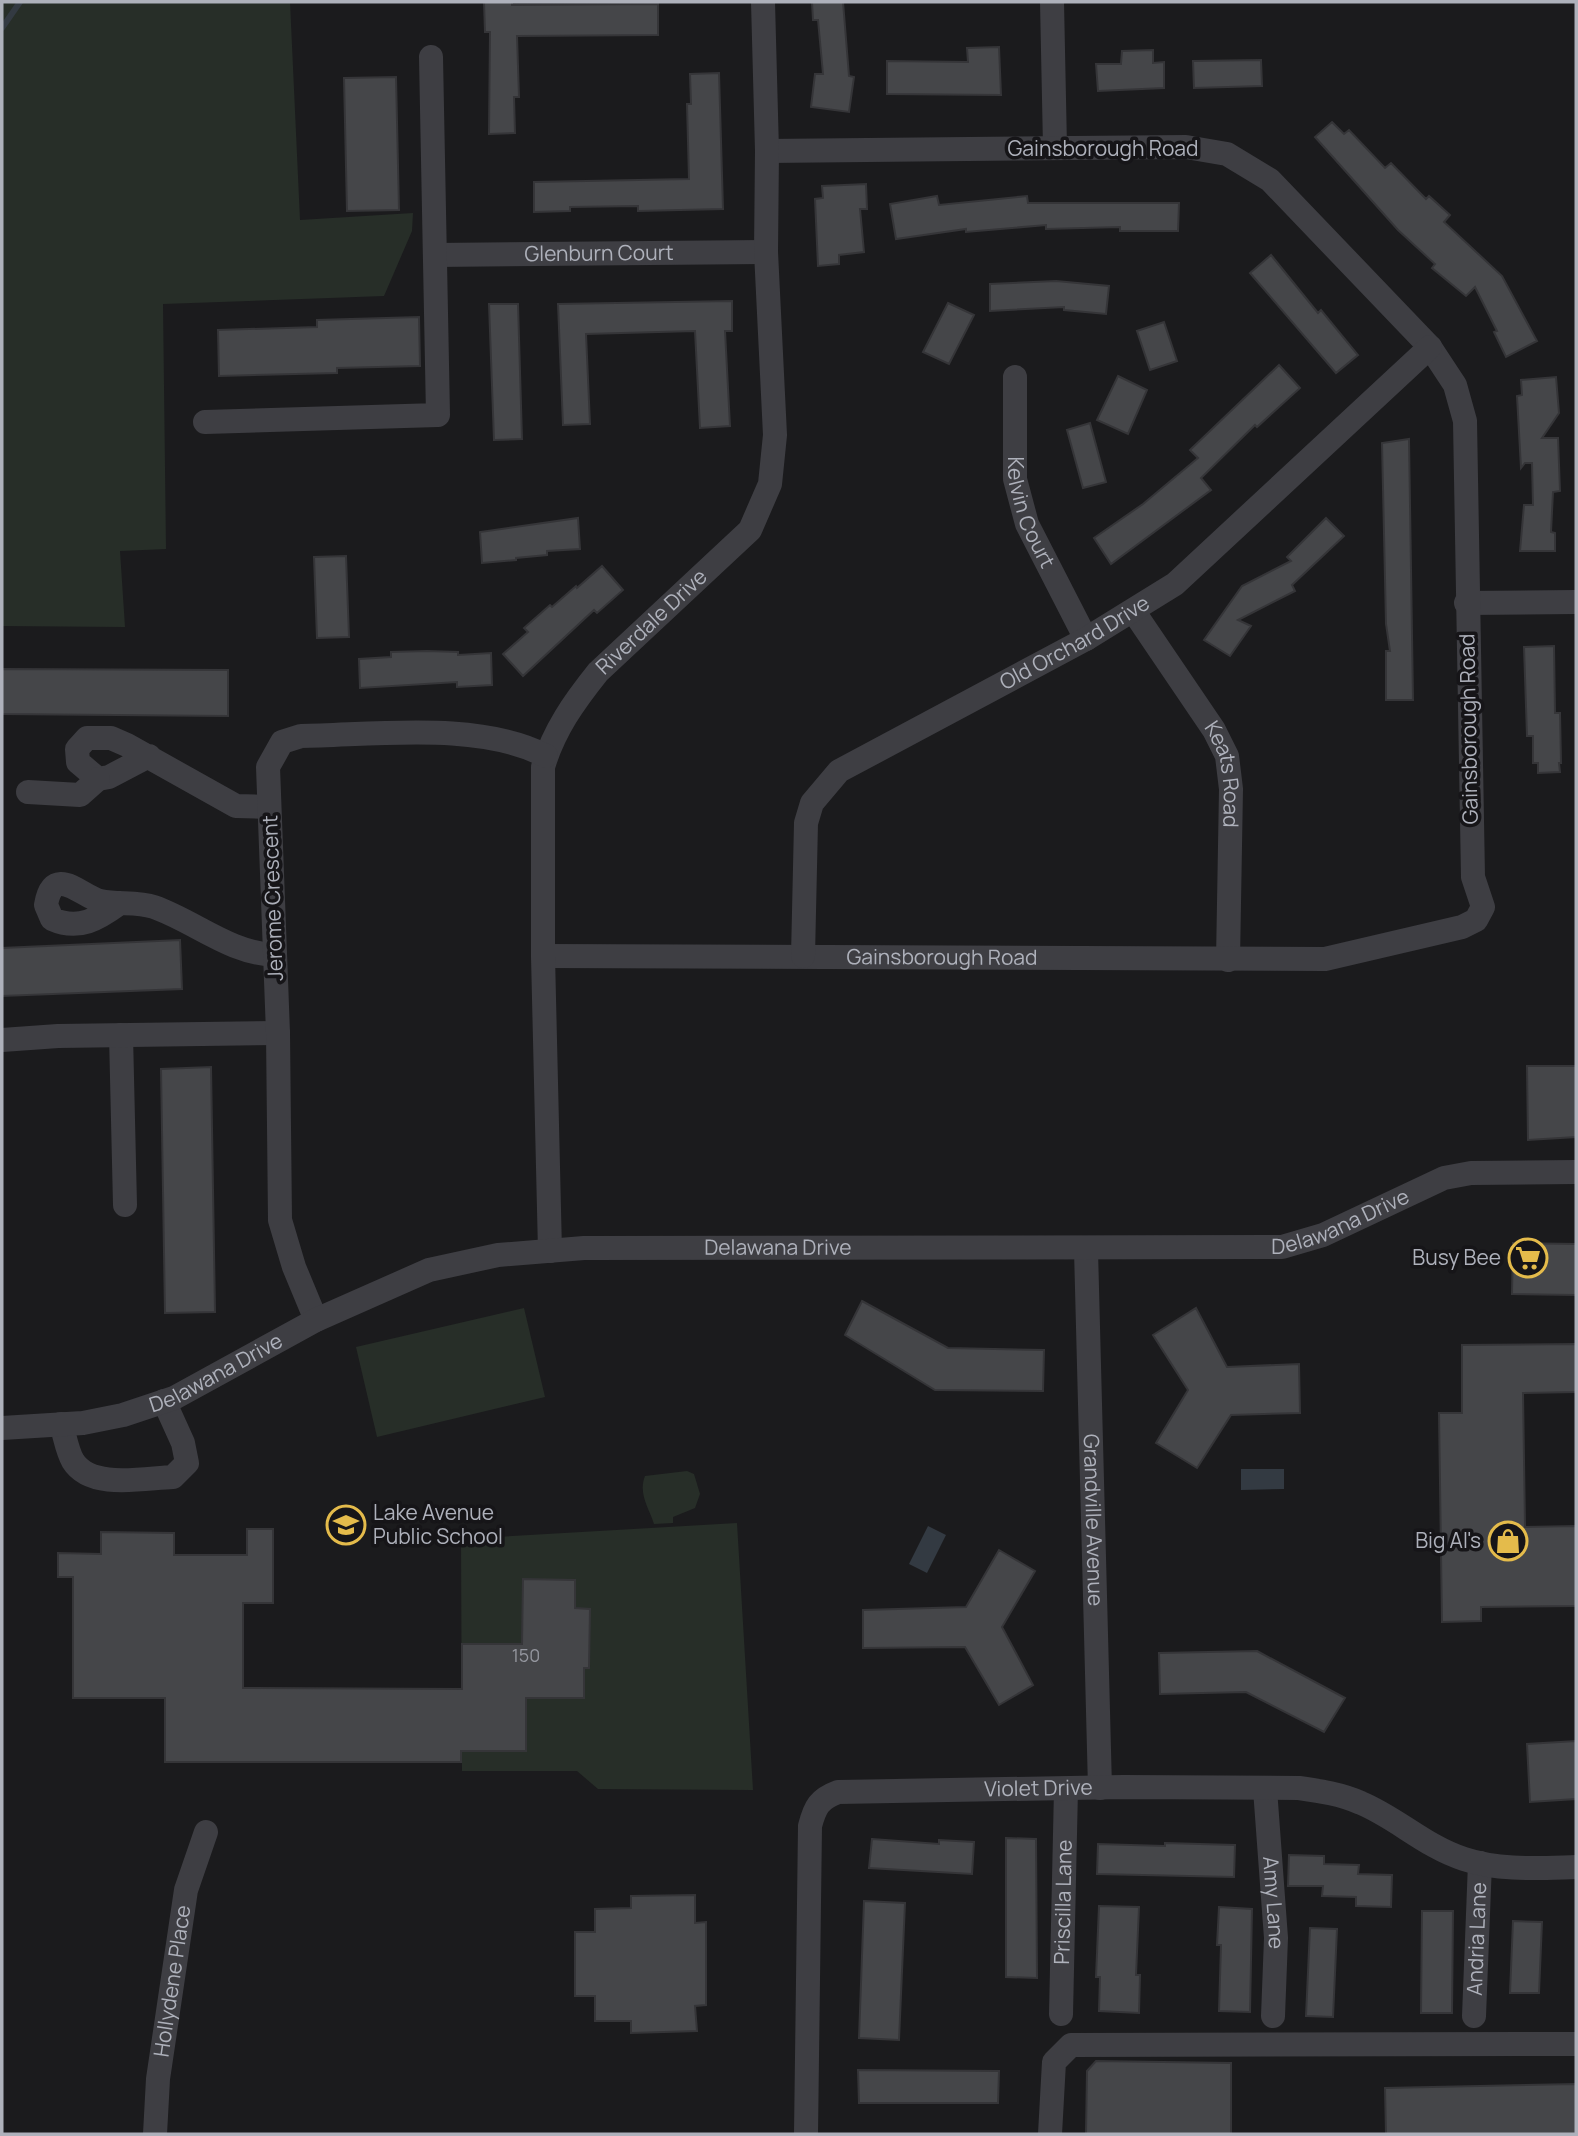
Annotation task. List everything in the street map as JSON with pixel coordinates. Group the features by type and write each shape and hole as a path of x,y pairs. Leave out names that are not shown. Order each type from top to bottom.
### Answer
{"street":[{"name":"Riverdale Drive","path":"550,1251 543,956 543,767 575,698 598,672 750,530 770,484 775,446 766,252 767,151 763,2"},
{"path":"1052,2 1055,147"},
{"path":"205,422 438,415 431,57"},
{"name":"Gainsborough Road","path":"543,956 1325,959 1462,927 1476,920 1483,907 1473,877 1466,603 1465,421 1455,385 1430,348 1270,180 1227,154 1186,147 767,151"},
{"name":"Glenburn Court","path":"435,255 766,252"},
{"name":"Old Orchard Drive","path":"803,956 806,823 812,803 839,771 1086,639 1134,612 1175,584 1430,348"},
{"name":"Kelvin Court","path":"1015,377 1015,478 1027,524 1086,639"},
{"path":"1466,603 1576,602"},
{"name":"Keats Road","path":"1134,612 1214,730 1227,756 1231,789 1228,960"},
{"name":"Jerome Crescent","path":"316,1320 294,1267 280,1220 278,1033 268,767 282,742 302,736 459,734 516,745 546,756"},
{"path":"98,779 78,762 77,750 87,738 111,738 149,756 236,806 270,807"},
{"path":"28,792 80,794 98,779 109,777 149,756"},
{"path":"120,903 155,907 253,954 275,955"},
{"path":"2,1040 278,1033"},
{"path":"121,1035 125,1205"},
{"name":"Delawana Drive","path":"2,1428 61,1424 123,1415 164,1401 316,1320 429,1270 498,1255 550,1251 760,1246 1086,1250 1282,1247 1323,1235 1444,1178 1471,1173 1576,1172"},
{"name":"Grandville Avenue","path":"1086,1250 1100,1788"},
{"path":"61,1424 73,1460 84,1474 104,1479 173,1477 187,1463 183,1443 164,1401"},
{"name":"Violet Drive","path":"806,2134 810,1826 815,1806 824,1797 838,1792 1298,1788 1344,1796 1380,1813 1445,1852 1480,1863 1512,1868 1576,1867"},
{"name":"Priscilla Lane","path":"1061,2014 1066,1789"},
{"name":"Amy Lane","path":"1265,1789 1276,1938 1273,2016"},
{"name":"Hollydene Place","path":"155,2134 158,2078 186,1890 206,1832"},
{"name":"Andria Lane","path":"1474,2016 1480,1863"},
{"path":"1050,2134 1054,2062 1071,2045 1576,2044"}],"shaded area":[{"path":"2,2 290,2 300,220 413,213 412,231 384,296 163,304 166,549 120,551 125,627 2,626"},
{"path":"524,1308 545,1397 377,1437 356,1347"},
{"path":"1241,1469 1284,1469 1284,1489 1241,1490"},
{"path":"687,1471 694,1474 700,1494 695,1508 673,1517 673,1523 654,1524 643,1495 645,1476"},
{"path":"737,1523 753,1790 598,1789 577,1771 462,1771 461,1539"},
{"path":"928,1526 946,1535 927,1573 909,1564"}],"building":[{"path":"484,2 512,2 512,5 658,4 658,35 517,36 519,97 514,97 515,133 489,134 490,32 485,32"},
{"path":"812,2 843,2 849,76 854,77 849,112 811,107 815,74 823,74 818,20 813,20"},
{"path":"999,47 1001,95 887,94 887,61 968,62 967,48"},
{"path":"1153,50 1153,63 1164,62 1164,88 1098,91 1096,64 1121,64 1122,51"},
{"path":"1261,60 1262,86 1194,88 1193,61"},
{"path":"719,73 723,209 638,211 638,206 570,207 570,211 534,212 534,182 689,179 687,104 691,104 690,74"},
{"path":"396,77 399,210 347,211 344,78"},
{"path":"1332,122 1344,134 1349,130 1385,168 1391,163 1426,199 1429,196 1450,215 1444,222 1502,276 1537,341 1506,357 1494,332 1497,331 1475,287 1466,296 1432,268 1435,264 1398,230 1315,137"},
{"path":"866,184 867,209 860,209 864,252 839,255 839,264 818,266 815,199 823,198 822,186"},
{"path":"937,196 939,205 1027,196 1028,203 1179,203 1178,231 1120,231 1120,227 1046,229 1046,225 966,232 966,229 896,239 890,204"},
{"path":"1271,255 1318,313 1321,310 1358,355 1336,373 1250,273"},
{"path":"1056,281 1109,286 1106,314 1064,310 1064,307 990,311 990,284"},
{"path":"732,301 732,331 725,331 730,426 700,428 695,331 586,334 590,424 563,425 558,304"},
{"path":"948,303 974,315 949,364 923,352"},
{"path":"489,304 518,304 522,439 494,440"},
{"path":"419,317 420,366 337,368 337,373 219,376 218,330 317,327 317,320"},
{"path":"1164,322 1177,361 1150,370 1137,331"},
{"path":"1279,365 1300,388 1257,427 1255,425 1201,478 1211,490 1111,564 1094,538 1143,504 1198,458 1190,450"},
{"path":"1118,376 1147,390 1128,434 1097,420"},
{"path":"1556,377 1559,413 1542,438 1558,438 1560,491 1553,492 1551,532 1555,533 1555,551 1520,551 1524,505 1533,505 1532,463 1525,463 1521,468 1517,396 1522,395 1521,380"},
{"path":"1090,423 1106,482 1083,488 1067,430"},
{"path":"1409,439 1413,700 1386,700 1386,651 1390,651 1386,624 1382,443"},
{"path":"578,518 580,549 547,551 547,555 482,563 480,532"},
{"path":"1326,518 1344,536 1292,585 1295,591 1238,620 1251,626 1230,656 1204,640 1242,586 1291,561 1287,557"},
{"path":"346,556 349,637 317,638 314,557"},
{"path":"602,566 623,590 597,613 594,610 523,676 503,654 528,632 524,628"},
{"path":"1554,646 1555,713 1560,713 1560,772 1538,773 1538,763 1533,763 1533,736 1527,736 1524,647"},
{"path":"391,652 458,652 458,655 491,653 492,685 457,687 457,682 360,688 359,659 391,657"},
{"path":"2,669 228,670 228,716 2,714"},
{"path":"180,940 182,989 2,996 2,948"},
{"path":"1527,1066 1576,1066 1576,1137 1528,1140"},
{"path":"211,1067 215,1312 165,1313 161,1069"},
{"path":"1513,1243 1576,1244 1576,1295 1512,1294"},
{"path":"862,1301 948,1348 1044,1350 1043,1391 935,1390 845,1335"},
{"path":"1196,1308 1227,1367 1299,1364 1300,1413 1231,1415 1197,1468 1156,1443 1188,1390 1153,1335"},
{"path":"1576,1344 1576,1392 1523,1393 1525,1527 1576,1526 1576,1606 1481,1607 1481,1621 1442,1622 1439,1413 1462,1413 1462,1345"},
{"path":"247,1529 273,1529 273,1603 243,1603 243,1688 462,1689 462,1644 522,1644 523,1579 575,1580 575,1608 590,1609 589,1668 584,1668 584,1698 526,1698 526,1751 461,1751 461,1762 165,1762 165,1698 73,1698 73,1577 58,1577 58,1553 101,1554 101,1532 174,1533 174,1555 247,1555"},
{"path":"999,1550 1035,1571 1002,1627 1033,1685 999,1705 965,1647 863,1648 863,1610 966,1607"},
{"path":"1257,1651 1345,1698 1324,1732 1246,1692 1160,1694 1159,1653"},
{"path":"1576,1741 1576,1799 1530,1802 1527,1744"},
{"path":"1006,1838 1036,1839 1037,1978 1006,1977"},
{"path":"872,1839 939,1844 939,1840 974,1842 972,1874 869,1868"},
{"path":"1165,1843 1235,1845 1234,1877 1097,1874 1098,1844 1165,1846"},
{"path":"1289,1855 1324,1856 1324,1864 1359,1865 1358,1874 1392,1875 1391,1907 1356,1906 1356,1897 1322,1896 1323,1886 1288,1886"},
{"path":"695,1895 695,1923 706,1922 706,2005 695,2006 697,2031 631,2033 631,2021 595,2021 595,1996 575,1996 575,1932 595,1932 595,1909 631,1908 631,1896"},
{"path":"864,1901 905,1903 899,2040 859,2038"},
{"path":"1099,1906 1139,1907 1136,1975 1140,1975 1139,2013 1099,2011 1100,1977 1096,1977"},
{"path":"1219,1907 1252,1909 1250,2012 1219,2011"},
{"path":"1422,1911 1453,1911 1452,2013 1421,2013"},
{"path":"1513,1921 1542,1922 1539,1993 1510,1993"},
{"path":"1310,1928 1337,1929 1333,2017 1306,2016"},
{"path":"1096,2061 1231,2063 1231,2134 1086,2134 1087,2071"},
{"path":"858,2070 999,2071 998,2103 859,2103"},
{"path":"1576,2084 1576,2134 1386,2134 1385,2088"}],"waterway":[{"path":"2,28 20,2"}],"place":[{"name":"Busy Bee","path":"1528,1258"},
{"name":"Lake Avenue Public School","path":"346,1525"},
{"name":"Big Al's","path":"1508,1541"}]}
